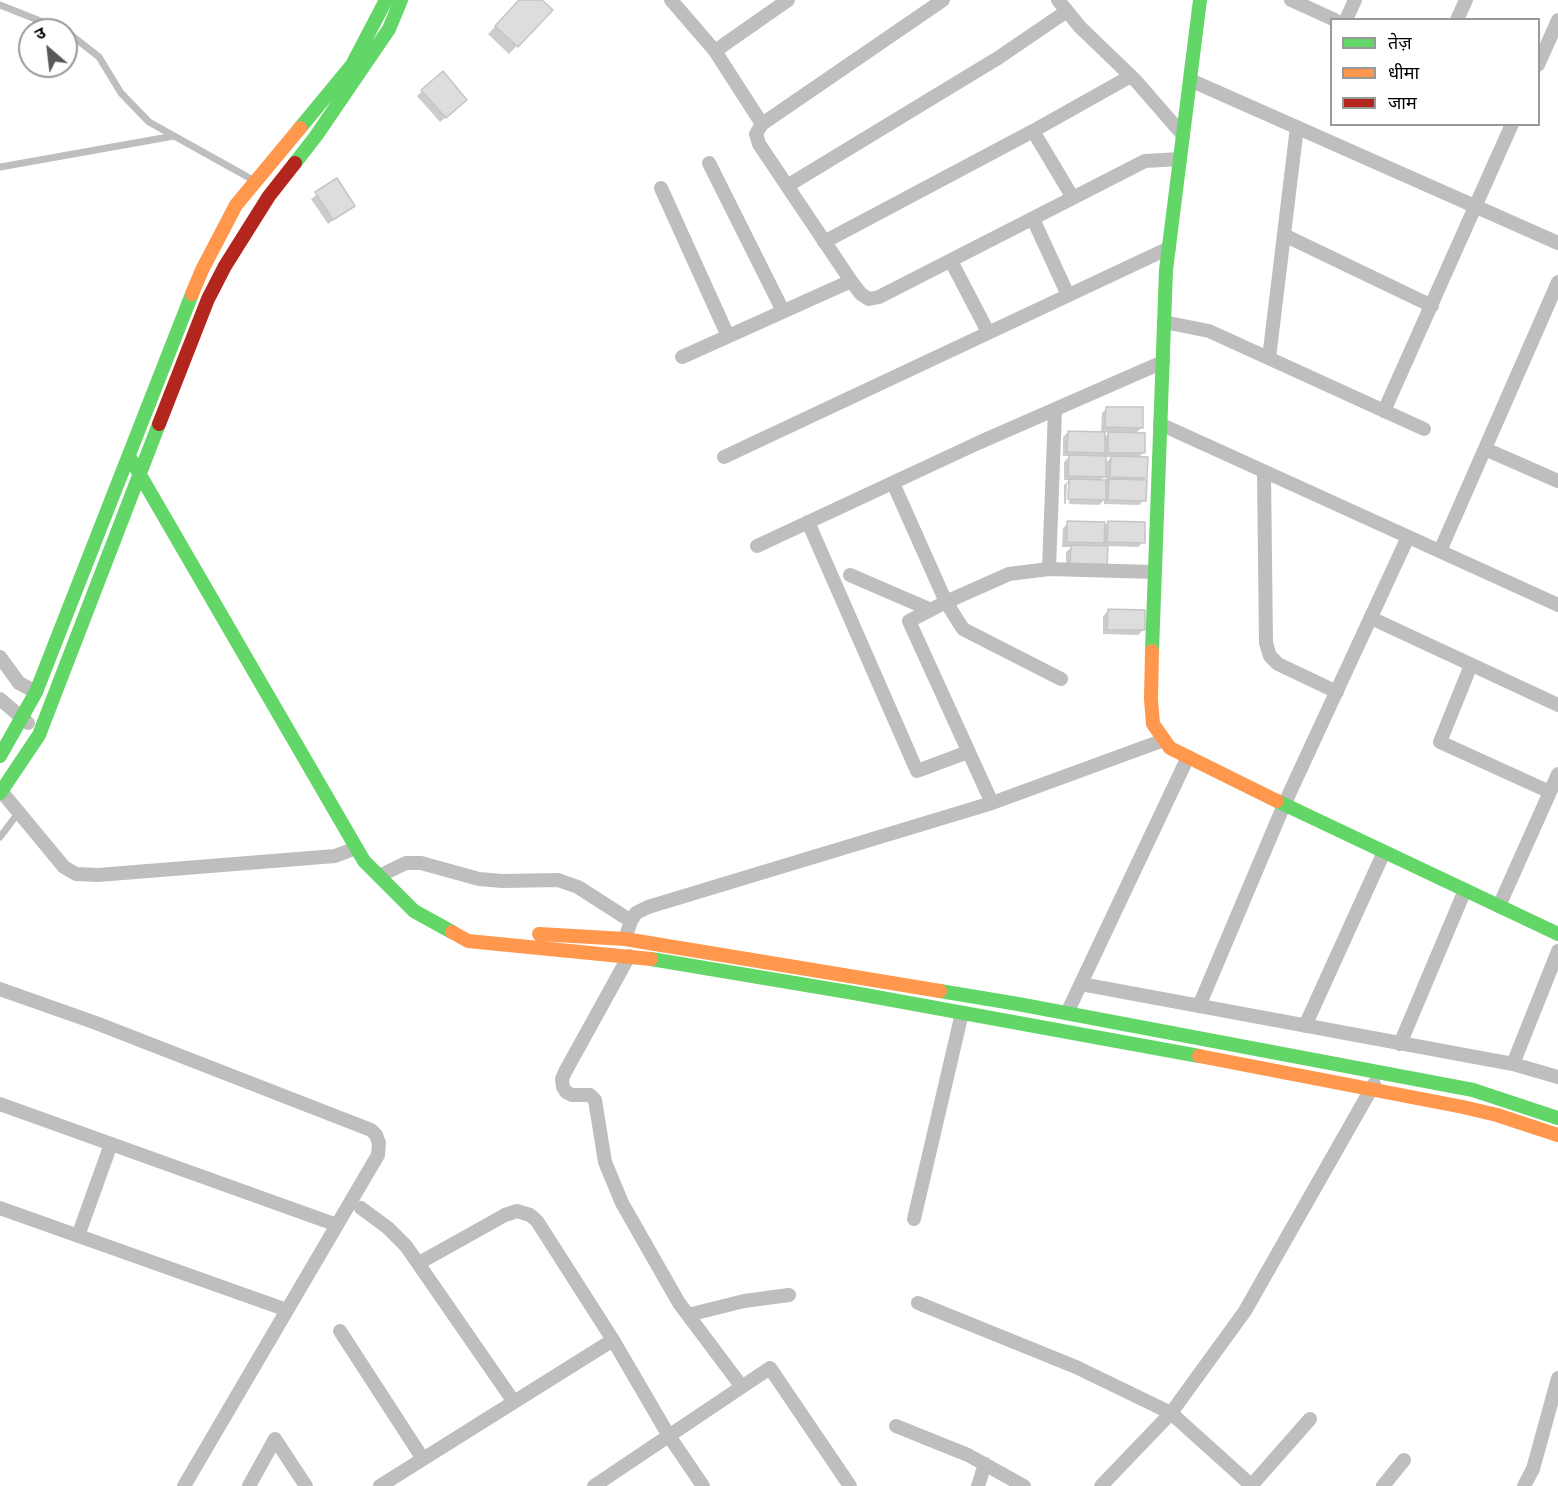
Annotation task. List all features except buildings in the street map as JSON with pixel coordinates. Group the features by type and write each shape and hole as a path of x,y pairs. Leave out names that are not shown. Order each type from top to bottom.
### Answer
{"main road":[{"path":"0,756 36,692 202,270 236,205 352,65 386,0"},
{"path":"1,792 39,735 142,475 208,299 225,266 269,196 316,136 389,29 401,0"},
{"path":"1200,0 1169,248 1164,322 1154,572 1151,699 1153,724 1170,748 1188,758 1558,934"},
{"path":"129,456 364,861 414,911 468,941 629,956 854,993 1240,1064 1497,1115 1558,1135"},
{"path":"414,911 476,930 625,939 1067,1013 1473,1090 1558,1118"}],"street":[{"path":"671,0 715,51 762,124"},
{"path":"715,51 788,0"},
{"path":"943,0 762,124 756,134 759,144 861,294 869,299 879,297 1145,162 1180,159"},
{"path":"1291,0 1331,18"},
{"path":"1347,18 1355,0"},
{"path":"1458,18 1466,0"},
{"path":"787,186 998,58 1063,4 1080,27 1131,76 1183,135"},
{"path":"1540,63 1558,20"},
{"path":"825,242 1131,76"},
{"path":"1190,80 1558,243"},
{"path":"1384,411 1511,126"},
{"path":"1269,358 1297,127"},
{"path":"1033,131 1073,198"},
{"path":"709,163 783,310"},
{"path":"661,188 728,336"},
{"path":"1033,219 1068,295"},
{"path":"1284,235 1432,306"},
{"path":"724,457 1169,248"},
{"path":"951,261 988,332"},
{"path":"682,357 850,280"},
{"path":"1440,551 1558,282"},
{"path":"1164,322 1209,331 1424,429"},
{"path":"757,546 1163,362"},
{"path":"1049,569 1055,410"},
{"path":"1160,424 1558,605"},
{"path":"1485,449 1558,481"},
{"path":"1264,472 1266,643 1269,656 1278,664 1337,692"},
{"path":"893,483 946,602 963,629 1061,678"},
{"path":"808,522 917,771 968,752"},
{"path":"1199,1006 1284,805 1408,537"},
{"path":"992,803 909,621 1009,573 1049,569 1154,572"},
{"path":"850,575 931,610"},
{"path":"1371,618 1558,705"},
{"path":"0,657 19,683 36,692"},
{"path":"1471,665 1440,742 1550,792"},
{"path":"0,699 39,735"},
{"path":"625,939 636,913 648,907 992,803 1164,740"},
{"path":"1067,1013 1188,758"},
{"path":"1499,906 1558,774"},
{"path":"1,792 64,867 75,874 98,875 335,856 356,848"},
{"path":"1305,1026 1384,852"},
{"path":"379,876 406,863 421,863 479,879 558,880 578,887 631,921"},
{"path":"1400,1044 1465,890"},
{"path":"1513,1064 1558,951"},
{"path":"629,956 562,1080 566,1092 572,1095 590,1095 595,1100 605,1162 622,1203 688,1316 742,1387"},
{"path":"1081,984 1513,1064 1558,1077"},
{"path":"0,989 371,1130 379,1143 378,1155 183,1486"},
{"path":"914,1219 962,1013"},
{"path":"1101,1486 1171,1413 1245,1311 1372,1090 1378,1072"},
{"path":"0,1104 337,1225"},
{"path":"78,1236 111,1144"},
{"path":"0,1208 287,1310"},
{"path":"361,1208 388,1228 406,1246 514,1402"},
{"path":"419,1263 505,1215 517,1211 530,1215 537,1221 613,1340 669,1436 703,1486"},
{"path":"688,1316 744,1301 789,1295"},
{"path":"918,1303 1076,1367 1171,1413 1251,1486 1310,1419"},
{"path":"340,1331 423,1459"},
{"path":"380,1486 613,1340"},
{"path":"594,1486 770,1368 850,1486"},
{"path":"1524,1486 1533,1469 1558,1378"},
{"path":"896,1426 968,1455 1024,1486"},
{"path":"249,1486 275,1439 306,1486"},
{"path":"1383,1486 1404,1460"},
{"path":"978,1486 985,1464"}],"lane":[{"path":"0,5 32,18"},
{"path":"78,41 99,57 121,93 149,122 255,181"},
{"path":"0,167 174,136"},
{"path":"0,837 19,812"}],"traffic: fast":[{"path":"300,128 352,65 386,0"},
{"path":"295,163 389,29 401,0"},
{"path":"1152,651 1166,270 1200,0"},
{"path":"0,756 36,692 192,294"},
{"path":"0,793 39,735 159,424"},
{"path":"129,456 364,861 414,911 452,932"},
{"path":"1277,801 1558,934"},
{"path":"651,959 854,993 1199,1056"},
{"path":"940,991 1473,1090 1558,1118"}],"traffic: slow":[{"path":"192,294 236,205 300,128"},
{"path":"1152,651 1153,724 1170,748 1277,801"},
{"path":"452,932 468,941 651,959"},
{"path":"539,934 625,939 940,991"},
{"path":"1199,1056 1463,1107 1497,1115 1558,1135"}],"traffic: jam":[{"path":"159,424 208,299 225,266 269,196 295,163"}]}
